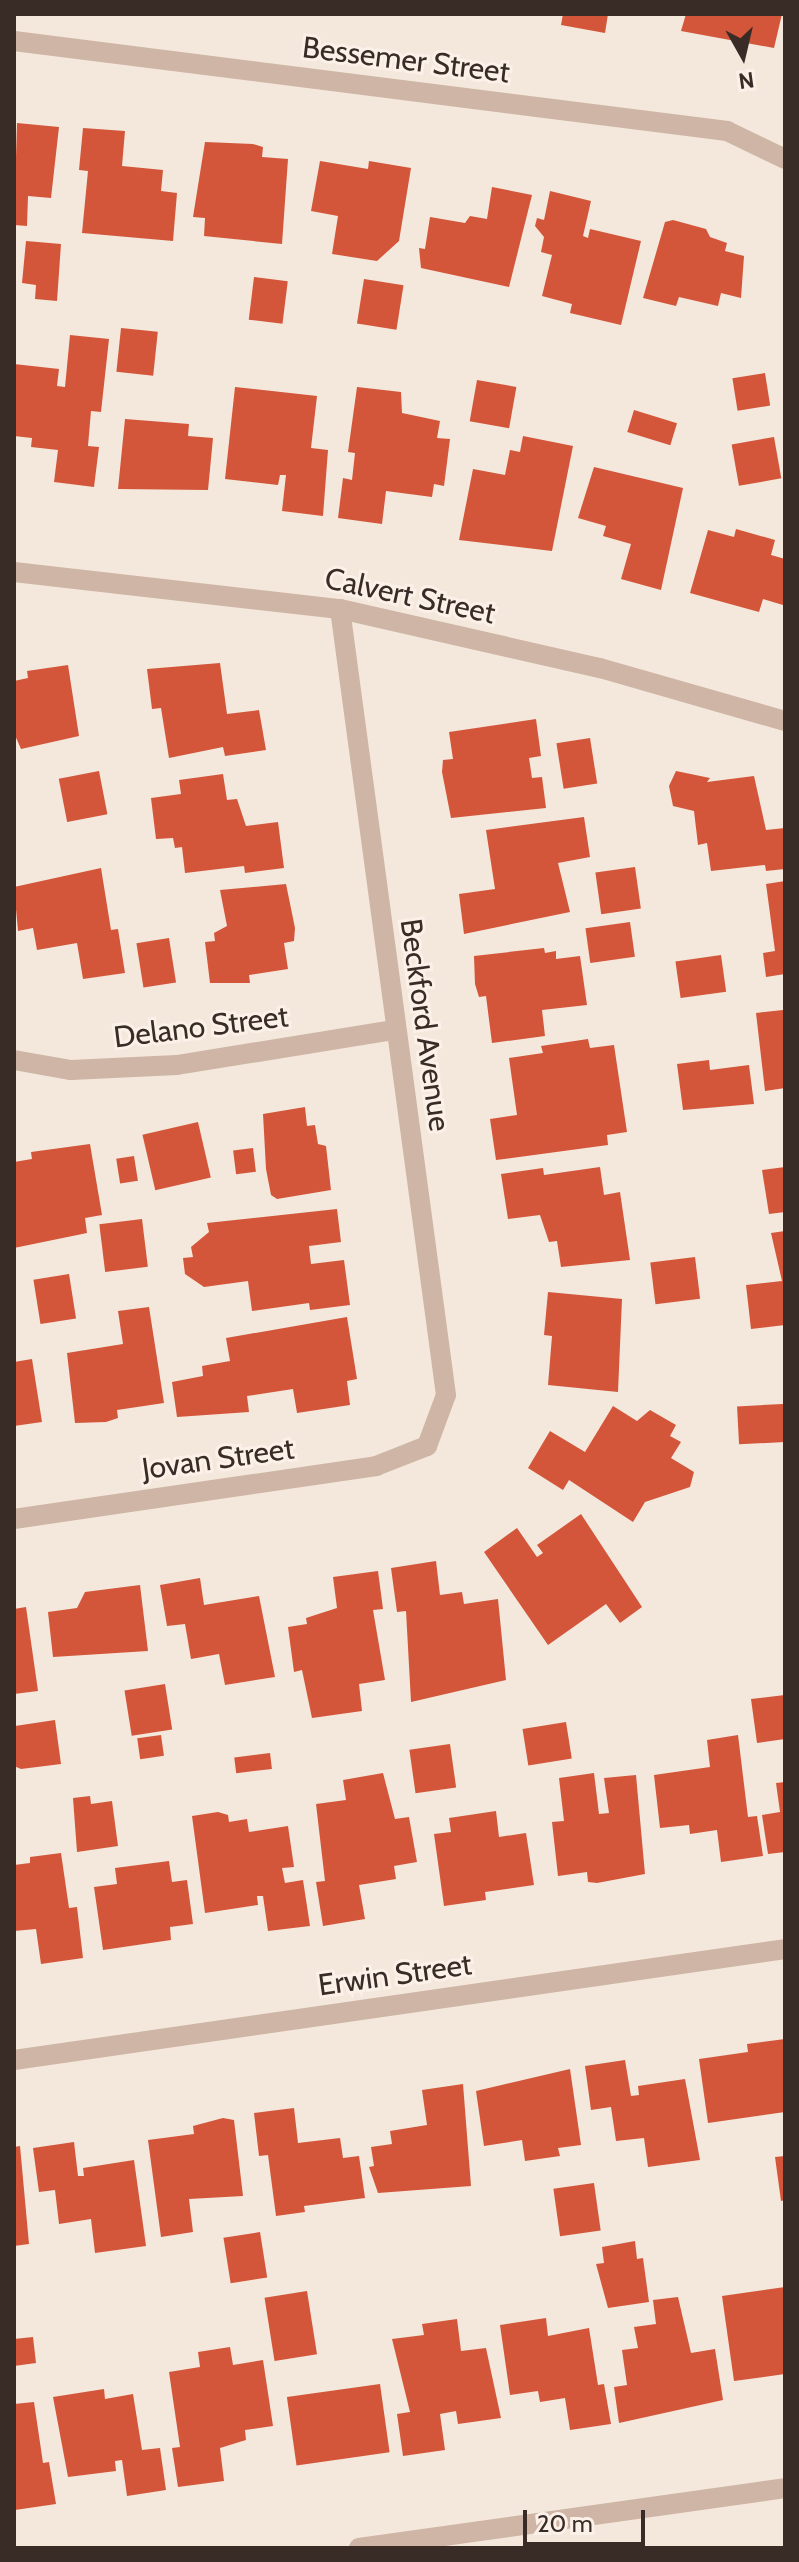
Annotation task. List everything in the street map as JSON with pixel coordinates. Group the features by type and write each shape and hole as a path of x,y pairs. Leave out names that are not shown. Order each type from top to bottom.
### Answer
{"street":[{"name":"Bessemer Street","path":"14,41 727,131 785,159"},
{"name":"Calvert Street","path":"14,572 340,609 600,668 785,721"},
{"name":"Beckford Avenue","path":"340,609 394,1030 446,1395 427,1446"},
{"name":"Delano Street","path":"14,1060 71,1070 177,1065 394,1030"},
{"name":"Jovan Street","path":"14,1519 376,1466 427,1446"},
{"name":"Erwin Street","path":"14,2060 785,1949"},
{"path":"359,2548 785,2488"}],"building":[{"path":"563,14 608,14 605,33 561,25"},
{"path":"686,14 782,14 774,48 681,31"},
{"path":"17,123 59,127 51,198 28,196 27,226 14,225"},
{"path":"83,128 125,131 122,166 163,170 161,191 177,193 173,241 82,233 88,171 79,170"},
{"path":"205,142 253,144 263,147 262,157 288,159 282,244 204,236 205,218 193,217"},
{"path":"320,161 368,169 369,161 411,168 399,241 377,261 332,254 338,216 311,211"},
{"path":"492,187 532,195 509,287 421,268 419,248 425,249 430,217 465,223 470,216 487,219"},
{"path":"550,191 591,201 583,236 588,238 590,229 641,241 621,325 570,313 572,304 542,296 552,255 541,252 544,237 535,226 537,218 544,220"},
{"path":"673,220 706,229 710,237 727,243 725,251 744,256 741,298 721,293 718,306 679,297 676,306 643,298 665,222"},
{"path":"26,241 61,244 57,301 35,299 36,285 22,283"},
{"path":"254,277 288,281 283,324 249,320"},
{"path":"364,279 404,285 396,330 357,323"},
{"path":"121,328 158,332 153,376 116,372"},
{"path":"70,335 109,339 101,412 91,411 88,446 99,447 94,487 54,482 58,450 31,447 32,438 14,436 14,364 59,369 57,386 65,387"},
{"path":"765,373 770,406 738,411 732,378"},
{"path":"477,380 516,387 509,428 470,421"},
{"path":"235,387 317,396 311,448 328,450 323,516 282,511 286,475 280,475 278,485 225,479"},
{"path":"357,387 401,392 402,413 440,421 437,438 450,439 444,486 434,484 432,497 386,491 382,524 338,518 343,478 352,480 355,453 348,452"},
{"path":"634,410 677,423 670,445 627,432"},
{"path":"125,419 189,424 188,436 213,438 208,490 118,489"},
{"path":"523,436 573,446 552,551 459,540 473,469 505,475 510,450 520,452"},
{"path":"774,437 781,478 739,486 732,444"},
{"path":"594,467 683,488 661,590 621,579 631,544 603,536 606,526 578,518"},
{"path":"736,529 775,540 771,555 785,559 783,605 763,599 759,612 690,593 708,530 734,537"},
{"path":"220,663 227,714 259,710 266,750 225,756 223,747 169,758 161,708 152,709 147,669"},
{"path":"68,665 79,736 21,749 14,733 14,681 28,678 27,671"},
{"path":"536,719 541,756 529,758 532,778 542,777 546,808 451,818 442,772 443,760 453,759 449,732"},
{"path":"590,738 597,783 564,789 556,743"},
{"path":"99,771 107,814 67,822 59,779"},
{"path":"676,771 710,778 707,782 754,776 766,830 785,828 785,869 766,871 765,865 711,871 707,843 698,845 694,811 673,806 669,786"},
{"path":"223,774 227,800 237,799 246,826 278,822 284,868 245,873 244,866 185,873 182,847 175,848 173,838 156,839 151,798 181,794 179,780"},
{"path":"584,817 590,857 558,863 570,912 464,934 459,894 495,889 486,830"},
{"path":"635,867 641,909 601,914 595,873"},
{"path":"101,868 111,930 118,929 125,973 83,979 77,943 37,950 33,928 18,931 14,887"},
{"path":"785,881 785,974 766,977 763,953 775,951 766,884"},
{"path":"286,884 295,928 294,941 284,943 288,969 249,975 250,983 210,983 205,942 215,941 214,933 227,926 220,890"},
{"path":"630,922 635,957 590,963 585,928"},
{"path":"169,938 176,982 143,988 136,943"},
{"path":"544,948 545,953 556,951 556,959 580,956 587,1005 542,1010 545,1036 492,1043 486,996 479,997 475,984 474,956"},
{"path":"721,955 726,992 681,998 675,961"},
{"path":"785,996 785,1088 765,1091 756,1013 783,1010"},
{"path":"588,1039 590,1048 614,1045 627,1132 607,1135 608,1145 496,1160 490,1119 517,1115 509,1058 543,1053 541,1046"},
{"path":"709,1060 710,1070 749,1065 754,1104 683,1110 677,1064"},
{"path":"305,1107 307,1126 315,1125 318,1144 326,1146 331,1190 277,1199 271,1195 266,1169 263,1114"},
{"path":"198,1122 211,1178 155,1190 142,1135"},
{"path":"90,1144 102,1215 85,1218 87,1233 14,1248 14,1162 32,1159 31,1152"},
{"path":"253,1148 256,1172 236,1174 233,1150"},
{"path":"134,1156 138,1181 120,1184 116,1159"},
{"path":"600,1167 604,1195 620,1192 630,1260 561,1267 557,1241 549,1242 540,1215 508,1219 501,1174 543,1168 544,1175"},
{"path":"785,1167 785,1212 769,1214 762,1170"},
{"path":"337,1209 341,1242 309,1246 311,1264 344,1260 350,1305 310,1310 309,1303 252,1311 248,1281 204,1287 185,1274 183,1258 193,1257 191,1247 209,1232 207,1223"},
{"path":"142,1219 148,1267 105,1272 99,1224"},
{"path":"785,1231 785,1325 751,1329 746,1285 782,1281 771,1233"},
{"path":"695,1257 700,1299 655,1304 650,1262"},
{"path":"69,1274 76,1318 40,1324 33,1280"},
{"path":"548,1292 622,1299 618,1392 548,1385 552,1336 544,1335"},
{"path":"149,1307 164,1403 117,1410 118,1418 106,1422 75,1423 67,1353 123,1344 118,1311"},
{"path":"347,1317 357,1379 347,1381 350,1405 297,1413 293,1389 247,1396 249,1412 177,1417 172,1382 203,1376 202,1366 230,1361 226,1338"},
{"path":"32,1359 42,1422 14,1426 14,1362"},
{"path":"783,1404 785,1442 739,1444 737,1406"},
{"path":"613,1406 637,1421 650,1410 676,1425 670,1436 681,1442 671,1458 694,1472 690,1487 645,1502 633,1522 569,1480 563,1490 528,1468 550,1431 585,1452"},
{"path":"581,1514 642,1607 620,1623 606,1604 548,1645 484,1552 517,1528 537,1557 543,1553 537,1545"},
{"path":"436,1561 440,1595 462,1592 464,1604 498,1599 506,1680 411,1702 406,1611 397,1612 391,1568"},
{"path":"378,1571 383,1609 373,1610 385,1680 359,1684 362,1711 312,1718 302,1670 294,1672 288,1627 307,1624 306,1618 337,1608 333,1577"},
{"path":"200,1578 204,1605 259,1596 275,1677 225,1685 219,1654 191,1659 185,1624 167,1626 160,1585"},
{"path":"140,1585 148,1651 53,1657 48,1612 77,1608 85,1592"},
{"path":"26,1607 38,1691 14,1694 14,1609"},
{"path":"165,1684 172,1729 132,1736 125,1690"},
{"path":"785,1695 785,1739 757,1743 751,1699"},
{"path":"55,1720 61,1764 21,1769 14,1766 15,1726"},
{"path":"566,1722 572,1759 528,1765 523,1729"},
{"path":"161,1735 164,1756 140,1759 137,1738"},
{"path":"738,1735 748,1817 757,1816 763,1856 721,1862 717,1830 690,1834 689,1825 660,1828 654,1775 710,1767 707,1740"},
{"path":"450,1744 456,1788 416,1793 409,1750"},
{"path":"270,1753 272,1769 236,1773 234,1757"},
{"path":"383,1773 395,1819 409,1817 417,1862 394,1866 396,1879 359,1885 365,1919 323,1926 316,1882 325,1881 316,1804 346,1800 343,1780"},
{"path":"594,1773 599,1814 609,1813 604,1778 636,1775 645,1874 597,1883 588,1882 587,1872 558,1876 552,1822 564,1821 559,1778"},
{"path":"785,1782 785,1852 768,1854 762,1815 780,1812 776,1783"},
{"path":"90,1796 91,1804 112,1801 118,1846 77,1852 73,1798"},
{"path":"496,1811 499,1837 526,1833 534,1885 485,1892 486,1900 444,1906 434,1834 451,1832 449,1818"},
{"path":"218,1812 228,1815 229,1822 247,1819 249,1832 288,1826 294,1867 282,1868 285,1883 303,1880 310,1926 268,1931 263,1896 257,1896 258,1905 205,1913 192,1816"},
{"path":"61,1853 69,1908 77,1907 83,1958 41,1964 36,1929 14,1931 14,1865 30,1863 30,1857"},
{"path":"169,1861 172,1882 187,1880 193,1924 170,1927 171,1940 103,1950 94,1887 117,1884 115,1868"},
{"path":"785,2039 785,2112 708,2123 699,2059 748,2052 747,2044"},
{"path":"625,2060 631,2096 639,2095 638,2086 685,2079 700,2160 648,2167 644,2138 616,2141 611,2107 591,2110 585,2066"},
{"path":"570,2069 581,2145 558,2148 560,2156 525,2161 522,2140 484,2146 476,2091"},
{"path":"463,2084 471,2186 378,2193 369,2167 374,2166 371,2147 392,2144 390,2131 427,2125 422,2090"},
{"path":"294,2108 298,2143 340,2138 343,2158 359,2156 365,2198 304,2206 305,2212 276,2216 268,2155 259,2156 254,2113"},
{"path":"223,2118 234,2120 243,2196 189,2199 193,2232 161,2237 148,2140 194,2134 193,2126"},
{"path":"74,2142 78,2176 84,2176 83,2168 134,2160 146,2246 95,2253 91,2219 59,2224 55,2190 39,2192 33,2148"},
{"path":"20,2146 29,2244 14,2246 14,2147"},
{"path":"785,2156 785,2200 781,2201 775,2157"},
{"path":"594,2183 601,2231 560,2236 553,2189"},
{"path":"260,2232 267,2277 231,2283 223,2238"},
{"path":"635,2241 637,2259 643,2258 649,2302 608,2308 596,2264 604,2263 602,2247"},
{"path":"785,2287 785,2374 734,2381 722,2296"},
{"path":"307,2291 317,2354 275,2361 265,2298"},
{"path":"678,2297 691,2353 715,2349 723,2400 619,2423 614,2387 627,2385 622,2350 638,2348 634,2327 656,2324 653,2300"},
{"path":"546,2318 548,2336 589,2328 598,2385 604,2384 611,2424 570,2430 565,2398 540,2402 538,2391 510,2395 500,2325"},
{"path":"457,2319 461,2351 486,2348 501,2418 458,2424 456,2411 440,2414 445,2450 403,2456 397,2414 410,2412 392,2339 424,2335 422,2324"},
{"path":"33,2337 36,2363 14,2366 14,2339"},
{"path":"230,2347 233,2365 263,2360 273,2426 245,2430 246,2440 220,2448 224,2481 178,2487 172,2448 180,2447 169,2372 200,2367 198,2352"},
{"path":"380,2384 390,2452 297,2465 287,2397"},
{"path":"104,2389 105,2399 133,2394 142,2450 160,2448 166,2490 127,2496 122,2460 115,2461 116,2471 68,2477 53,2397"},
{"path":"34,2402 43,2463 49,2462 56,2504 15,2510 14,2404"}]}
